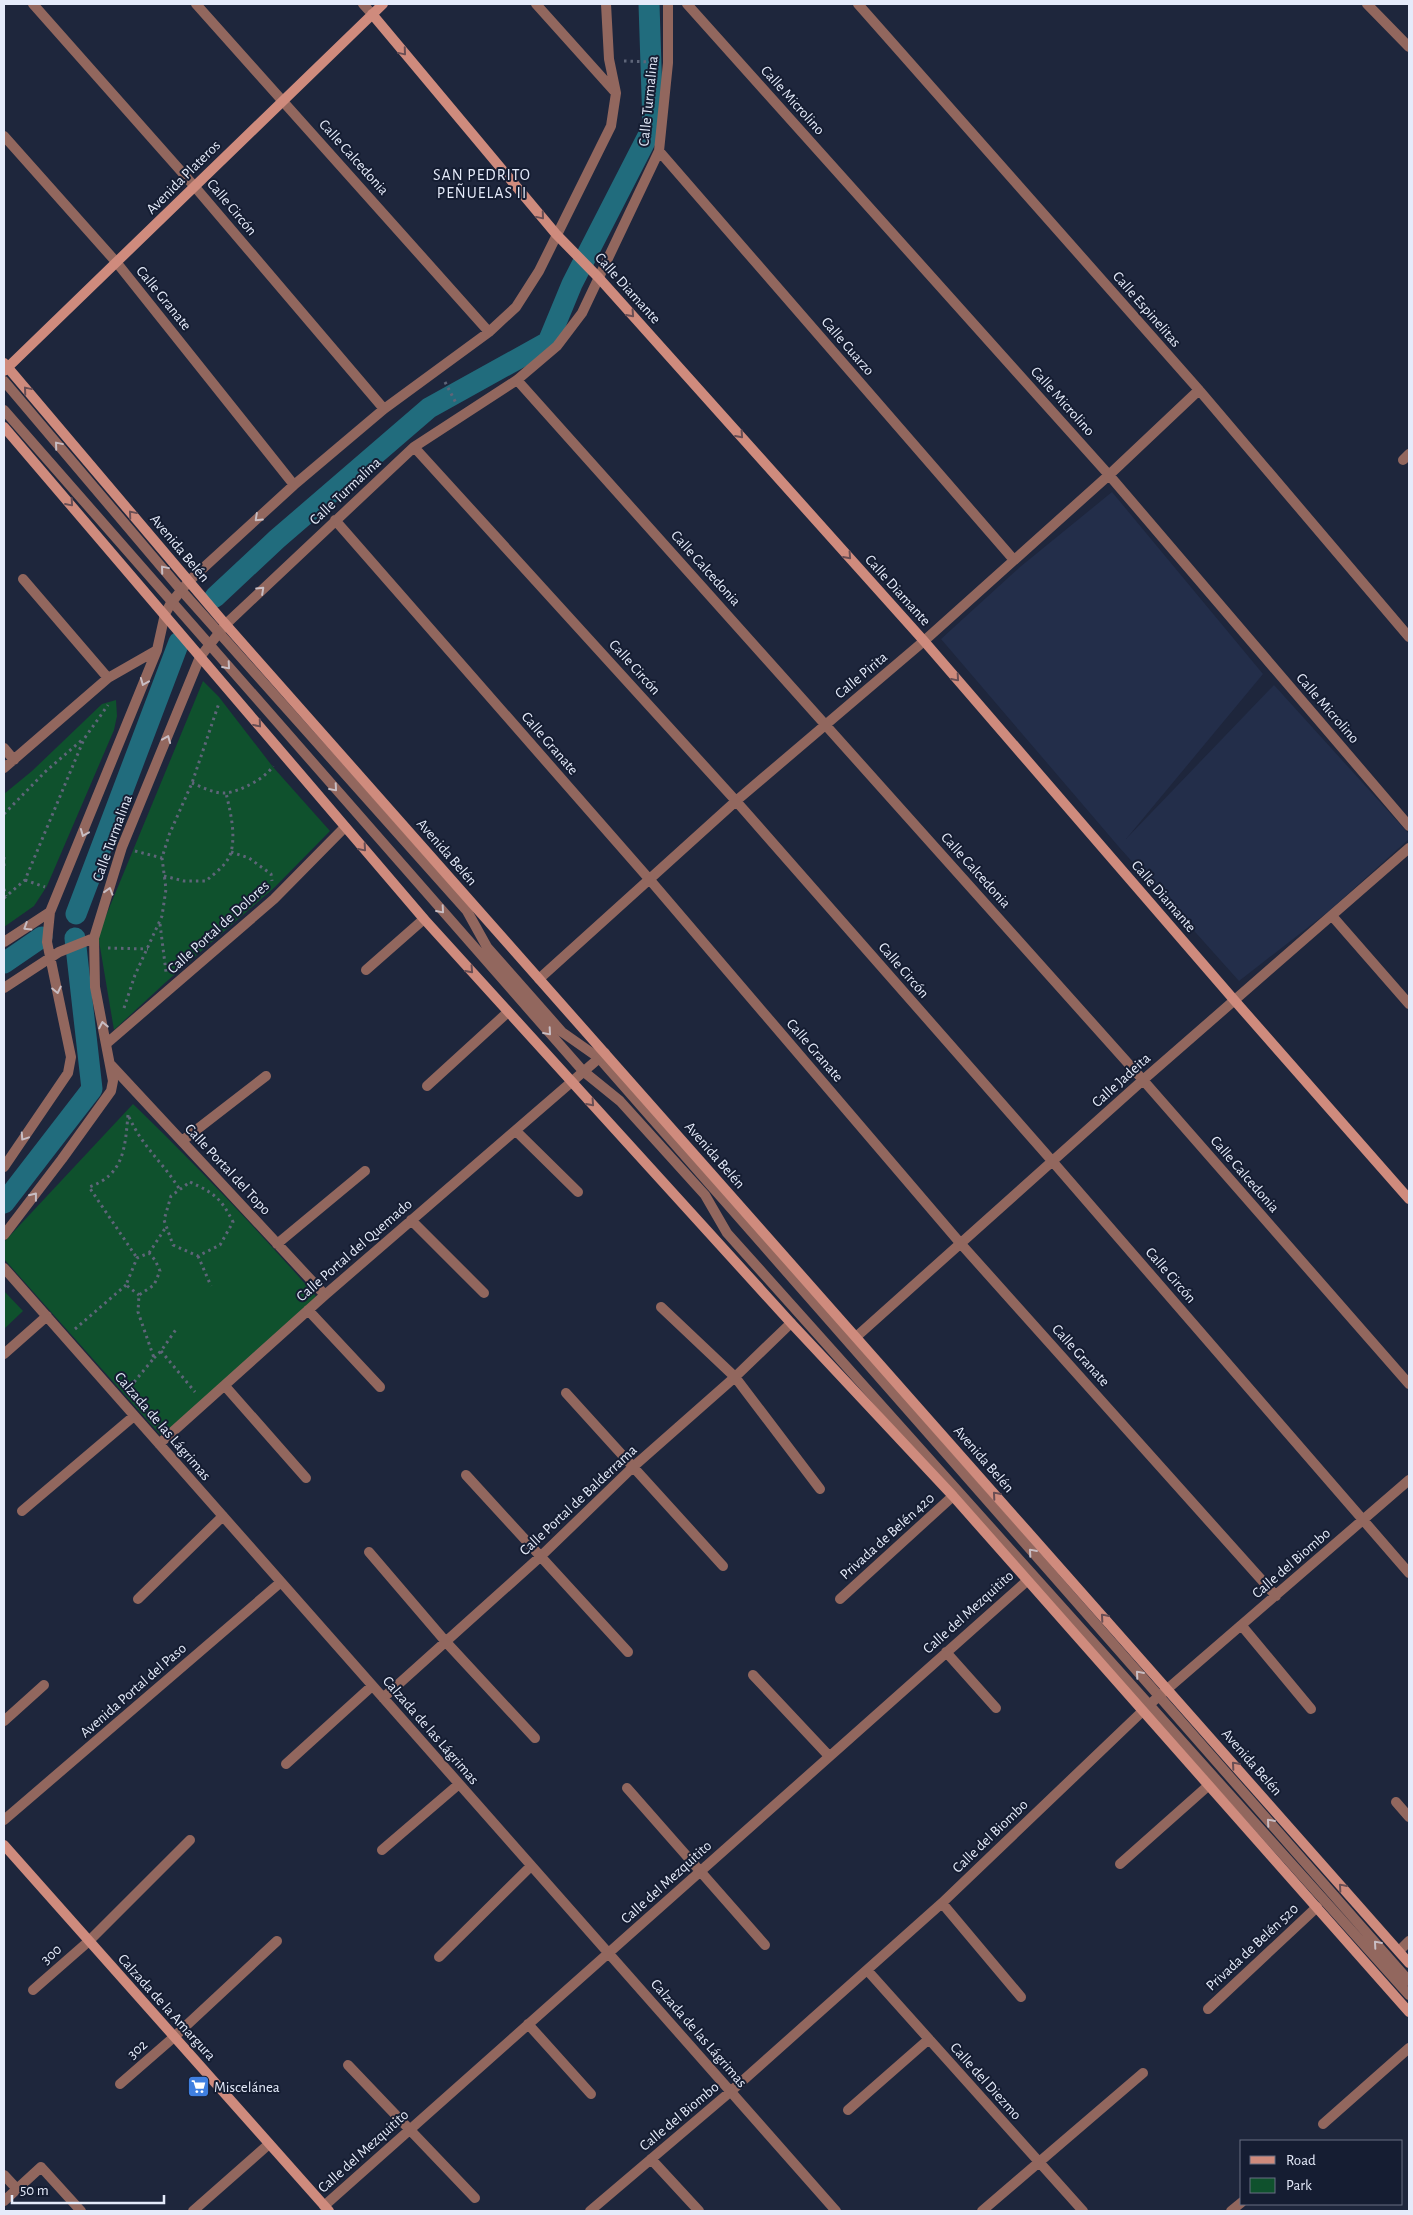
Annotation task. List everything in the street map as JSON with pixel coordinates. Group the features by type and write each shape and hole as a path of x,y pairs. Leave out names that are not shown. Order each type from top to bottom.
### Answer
{"main road":[{"name":"Avenida Plateros","path":"5,367 117,263 383,4"},
{"name":"Calle Diamante","path":"372,14 556,234 599,278 924,641 1409,1199"},
{"name":"Avenida Belén","path":"5,367 226,624 539,979 602,1056 856,1337 1164,1693 1409,1963"},
{"path":"4,427 424,919 791,1323 953,1496 1146,1708 1209,1785 1409,2012"},
{"name":"Calzada de la Amargura","path":"4,1845 326,2208"}],"street":[{"name":"Calle Circón","path":"33,4 195,187 384,409"},
{"name":"Calle Calcedonia","path":"196,4 490,332"},
{"name":"Calle Diamante","path":"363,4 372,14"},
{"path":"536,4 616,93"},
{"name":"Calle Turmalina","path":"4,1167 68,1073 71,1057 47,942 50,912 157,650 165,614 171,603 189,581 294,485 384,409 490,332 516,307 539,271 611,126 616,93 609,59 606,4"},
{"name":"Calle Turmalina","path":"4,1235 104,1103 113,1081 95,987 95,942 122,848 200,657 226,624 414,447 517,380 557,346 582,313 659,151 668,63 668,4"},
{"name":"Calle Microlino","path":"687,4 1109,475 1409,826"},
{"name":"Calle Espinelitas","path":"858,4 1199,390 1409,637"},
{"path":"1367,4 1409,47"},
{"name":"Calle Granate","path":"4,136 117,263 294,485"},
{"name":"Calle Cuarzo","path":"659,151 1014,560"},
{"name":"Calle Calcedonia","path":"517,380 1143,1080 1409,1384"},
{"path":"4,381 182,590 467,911 487,947 562,1032 602,1056 1164,1693 1409,1981"},
{"name":"Calle Pirita","path":"539,979 736,801 924,641 1109,475 1199,390"},
{"path":"4,410 171,603 583,1070 620,1101 705,1195 727,1233 1146,1708 1409,1995"},
{"name":"Calle Circón","path":"414,447 736,801 1054,1162 1409,1573"},
{"name":"Calle Granate","path":"335,520 650,880 961,1244 1276,1596"},
{"path":"24,579 108,678"},
{"path":"4,768 108,678 157,650"},
{"path":"4,748 14,760"},
{"name":"Calle Portal de Dolores","path":"106,1044 274,899 345,827"},
{"name":"Calle Jadeita","path":"856,1337 1054,1162 1143,1080 1333,917 1409,848"},
{"path":"4,942 50,912"},
{"path":"1333,917 1409,1004"},
{"path":"366,970 424,919"},
{"path":"4,988 49,957 95,942"},
{"path":"427,1086 508,1012"},
{"name":"Calle Portal del Quemado","path":"160,1444 325,1295 516,1131 583,1070 602,1056"},
{"name":"Calle Portal del Topo","path":"110,1064 325,1295"},
{"path":"182,1142 266,1076"},
{"path":"516,1131 578,1192"},
{"path":"277,1244 365,1171"},
{"path":"411,1220 484,1293"},
{"name":"Calzada de las Lágrimas","path":"4,1268 836,2211"},
{"path":"661,1307 735,1377 820,1489"},
{"path":"308,1310 380,1387"},
{"path":"4,1354 46,1316"},
{"name":"Calle Portal de Balderrama","path":"383,1698 542,1556 633,1468 735,1377 791,1323"},
{"path":"225,1386 306,1478"},
{"path":"566,1393 723,1566"},
{"path":"22,1511 134,1416"},
{"path":"466,1475 628,1652"},
{"name":"Calle del Biombo","path":"590,2211 730,2092 942,1903 1146,1708 1409,1480"},
{"name":"Privada de Belén 420","path":"840,1599 953,1496"},
{"path":"138,1599 222,1516"},
{"path":"369,1552 446,1642 535,1738"},
{"name":"Calle del Mezquitito","path":"326,2208 410,2129 1028,1580"},
{"name":"Avenida Portal del Paso","path":"4,1820 281,1582"},
{"path":"1242,1626 1311,1709"},
{"path":"946,1652 996,1708"},
{"path":"753,1675 812,1741 830,1756"},
{"path":"4,1720 44,1685"},
{"path":"286,1764 372,1686"},
{"path":"382,1850 458,1784"},
{"path":"1120,1864 1209,1785"},
{"path":"627,1788 765,1944"},
{"path":"1396,1802 1409,1817"},
{"name":"300","path":"33,1990 89,1941 190,1840"},
{"path":"439,1957 531,1866"},
{"path":"942,1903 1021,1997"},
{"name":"Privada de Belén 520","path":"1208,2008 1317,1907"},
{"name":"302","path":"120,2084 174,2037 277,1941"},
{"path":"1399,1951 1409,1941"},
{"name":"Calle del Diezmo","path":"867,1970 1083,2211"},
{"path":"528,2024 591,2094"},
{"path":"848,2110 929,2040"},
{"path":"1324,2124 1409,2048"},
{"path":"348,2065 475,2198"},
{"path":"982,2211 1143,2073"},
{"path":"193,2211 269,2144"},
{"path":"651,2159 699,2211"},
{"path":"4,2201 41,2166 81,2211"},
{"path":"4,2175 17,2189"}],"path":[{"path":"623,60 658,62"},
{"path":"445,381 458,407"},
{"path":"120,1016 135,975 160,922 166,889 162,858 169,835 192,783 210,724 226,686"},
{"path":"89,694 130,716"},
{"path":"5,897 25,880 84,739 108,705"},
{"path":"4,814 45,772 84,739"},
{"path":"192,783 226,793 244,787 270,771 281,752"},
{"path":"164,876 184,881 206,881 221,868 231,852 230,809 226,793"},
{"path":"122,848 162,858"},
{"path":"231,852 249,858 271,874 274,899"},
{"path":"4,857 4,867"},
{"path":"4,890 5,897"},
{"path":"160,922 169,990"},
{"path":"95,942 148,949"},
{"path":"137,1258 89,1187 104,1182 115,1171 121,1159 128,1116 138,1138 150,1154 167,1169 180,1190"},
{"path":"198,1256 220,1244 233,1222 223,1201 210,1191 190,1182 171,1196 164,1220 173,1245 198,1256 211,1286"},
{"path":"66,1338 126,1285 137,1258 149,1253 166,1227"},
{"path":"139,1295 154,1286 160,1271 149,1253"},
{"path":"126,1285 139,1295"},
{"path":"139,1295 138,1312 154,1358"},
{"path":"120,1400 161,1352 177,1328"},
{"path":"161,1352 205,1404"}],"shaded area":[{"path":"1112,492 1263,674 1126,839 1274,685 1409,834 1409,839 1329,911 1239,981 1119,847 941,639 1020,567"}],"green space":[{"path":"203,681 219,697 273,767 330,831 275,887 114,1030 98,935"},
{"path":"116,700 117,716 114,730 47,886 34,906 4,927 4,794 32,771 102,704"},
{"path":"133,1104 230,1202 322,1303 164,1439 4,1259 4,1242"},
{"path":"4,1291 23,1311 4,1329"}],"waterway":[{"path":"215,597 277,539 429,408 548,342 572,284 653,126 649,4"},
{"path":"76,914 179,642"},
{"path":"4,963 42,937"},
{"path":"4,1203 92,1089 75,938"}],"place":[{"name":"Miscelánea","path":"198,2087"}],"district":[{"name":"SAN PEDRITO PEÑUELAS II","path":"482,183"}]}
